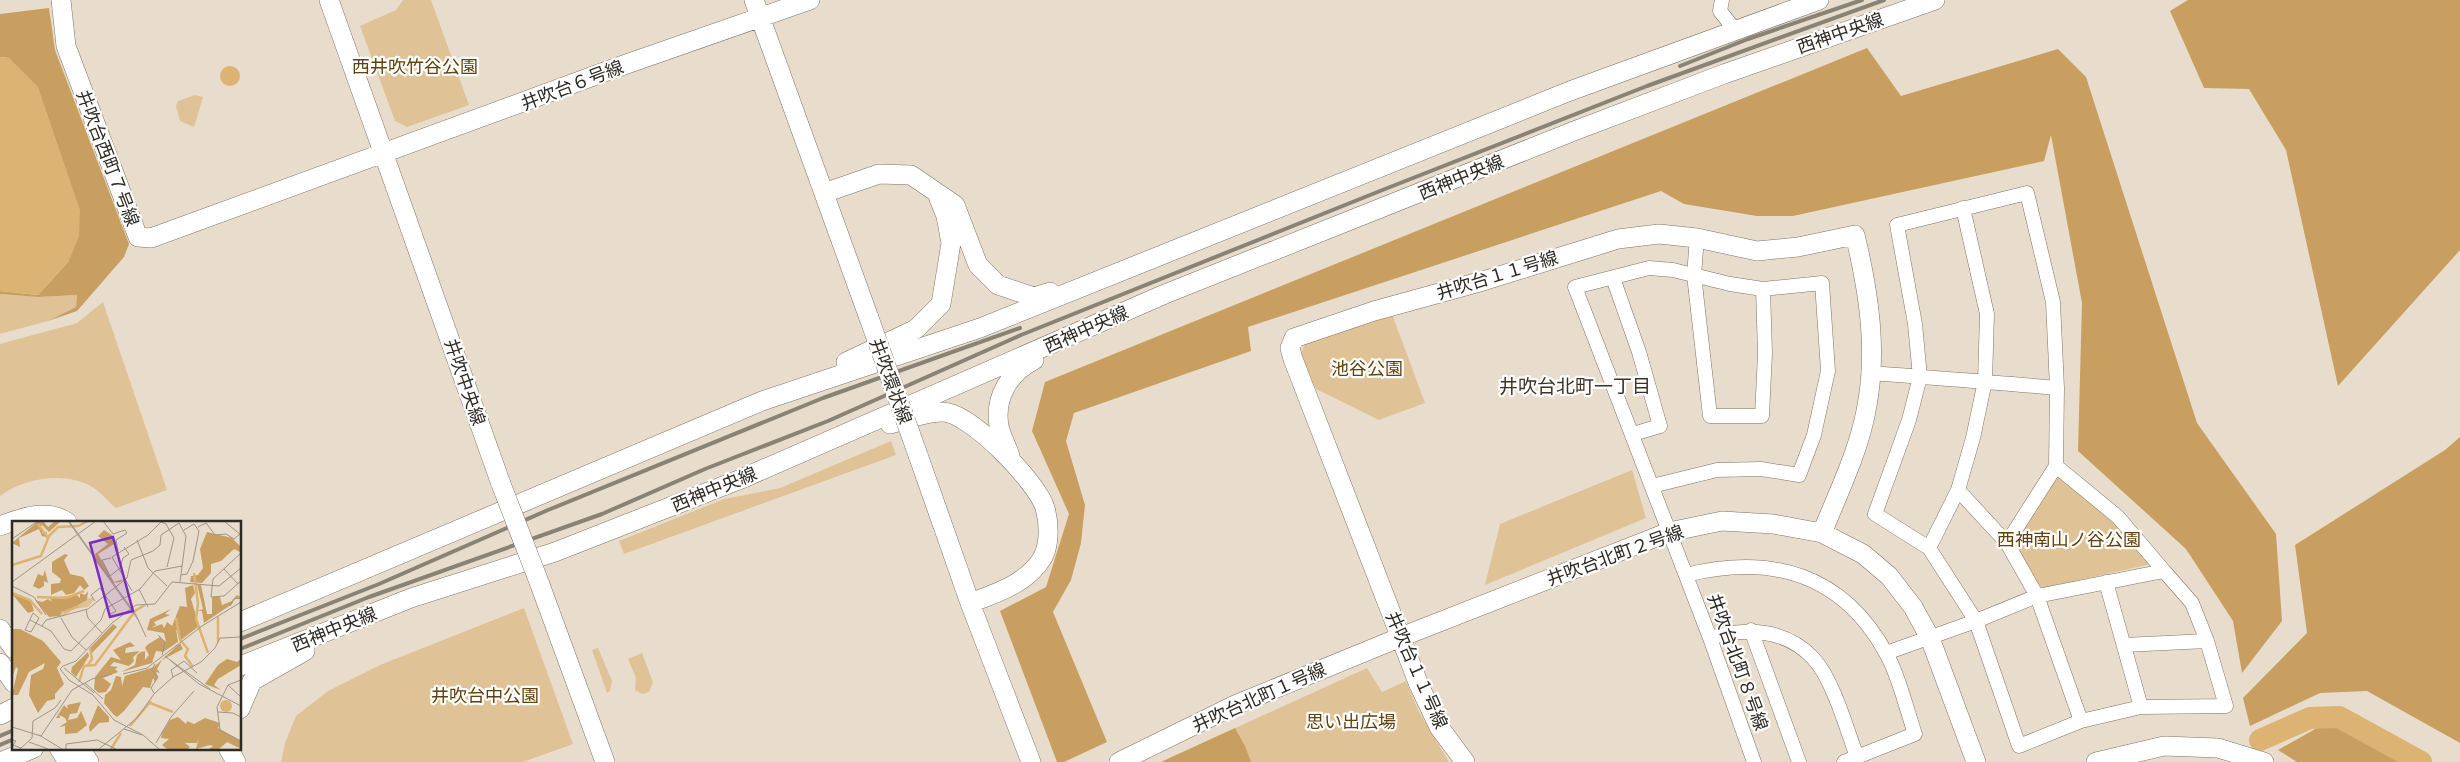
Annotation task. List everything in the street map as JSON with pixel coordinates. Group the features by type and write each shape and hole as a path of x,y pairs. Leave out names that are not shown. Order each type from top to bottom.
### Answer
{"street":[{"name":"井吹台西町７号線","path":"61,0 66,46 138,237 151,238 385,154"},
{"name":"井吹中央線","path":"330,0 501,484 605,762"},
{"name":"井吹環状線","path":"754,0 970,603 1031,762"},
{"name":"井吹台６号線","path":"385,154 618,67 810,0"},
{"path":"1722,0 1720,12 1735,30"},
{"path":"762,401 980,328 1570,91 1819,0"},
{"name":"西神中央線","path":"241,666 411,598 555,552 741,479 1166,294 1724,74 1935,0"},
{"path":"824,193 879,174 911,175 955,205 978,265 998,285 1034,297 1156,258"},
{"path":"241,621 762,401 916,329 941,304 951,243 946,216 934,189"},
{"path":"2007,543 2056,466 2057,388 2053,302 2028,193 1897,225 1909,286 1920,377 1909,420 1875,514 1929,548 1976,621 2019,746 2081,721 2141,706 2226,706 2207,641 2192,604 2118,517 2056,466"},
{"path":"1929,548 1958,490 1973,438 1985,382 1987,314 1963,208"},
{"name":"井吹台１１号線","path":"1466,762 1439,727 1419,685 1293,359 1290,348 1294,338 1374,311 1483,281 1618,239 1659,234 1697,238 1757,251 1798,247 1854,235 1866,280 1871,323 1872,373 1866,413 1852,459 1822,533"},
{"path":"1697,238 1694,275 1710,416 1762,416 1765,353 1764,289"},
{"path":"1632,434 1660,426 1639,352 1612,278 1649,268 1674,270 1764,289 1822,283 1828,371 1814,435 1799,475 1761,469 1717,470 1652,486"},
{"name":"井吹台北町８号線","path":"1612,278 1575,287 1710,638 1754,762"},
{"path":"970,603 1024,580 1043,556 1049,529 1044,506 1012,459 999,425 1000,403 1006,384 1022,366 1166,294"},
{"path":"1872,373 2057,388"},
{"path":"741,479 805,459 881,426 943,411 974,426 1012,459"},
{"path":"1958,490 2007,543 2036,596 2081,721"},
{"path":"14,521 31,515 60,517 66,521"},
{"name":"井吹台北町２号線","path":"1401,638 1669,532 1722,521 1773,524 1822,533 1863,554 1889,576 1913,607 1930,638 1976,762"},
{"path":"0,526 12,522"},
{"name":"井吹台北町８号線","path":"1686,575 1714,568 1742,566 1771,567 1799,574 1823,585 1839,598 1874,634 1886,653 1915,734 1844,762"},
{"path":"1886,653 1976,621 2036,596 2164,571"},
{"path":"2106,582 2141,706"},
{"path":"241,707 252,681 294,657 411,598"},
{"path":"0,629 12,647"},
{"path":"1710,638 1738,631 1751,630 1778,635 1798,646 1814,659 1827,680 1857,757"},
{"path":"1751,630 1799,762"},
{"name":"井吹台北町１号線","path":"1119,762 1235,705 1401,638"},
{"path":"2124,645 2207,641"},
{"path":"0,663 12,680"},
{"path":"0,715 12,709"},
{"path":"0,722 12,717"},
{"path":"2096,762 2164,746 2218,748 2264,762"},
{"path":"1,762 29,750"},
{"path":"60,750 68,762"},
{"path":"81,750 89,762"},
{"path":"229,750 236,762"}],"green space":[{"name":"西井吹竹谷公園","path":"403,0 431,0 469,105 407,127 395,121 360,26 396,10"},
{"path":"195,95 203,97 194,127 180,121 176,106 178,101"},
{"path":"0,294 38,297 77,295 76,307 48,321 0,334"},
{"path":"103,302 167,490 116,508 92,487 70,479 58,478 33,481 0,496 0,344 77,323"},
{"name":"池谷公園","path":"1392,314 1425,403 1379,420 1316,389 1301,355 1305,342"},
{"path":"891,441 896,455 624,554 619,541 724,499 780,488"},
{"path":"1632,470 1646,518 1485,585 1500,524"},
{"name":"西神南山ノ谷公園","path":"2058,475 2112,519 2151,564 2044,588 2035,583 2015,544"},
{"name":"井吹台中公園","path":"524,608 573,744 523,762 281,762 285,743 296,716 328,691 380,665"},
{"path":"598,648 612,681 610,691 607,693 592,650"},
{"path":"642,653 653,682 649,692 642,694 635,690 636,678 628,659"},
{"name":"思い出広場","path":"1367,668 1382,692 1406,681 1418,710 1449,762 1161,762"}],"shaded area":[{"path":"2188,0 2460,0 2460,250 2338,386 2286,150 2249,89 2204,88 2170,11"},
{"path":"49,8 55,50 129,244 124,257 77,311 48,321 76,307 77,295 38,297 0,294 0,291 38,295 69,261 9,58 0,57 0,14"},
{"path":"1867,48 1901,96 2058,49 2086,77 2197,423 2276,534 2282,621 2242,673 2233,621 2186,549 2078,451 2082,303 2051,135 2044,161 1793,216 1757,216 1684,204 1661,191 1248,327 1251,351 1074,413 1066,441 1085,505 1081,543 1071,580 1053,612 1107,742 1064,762 1057,762 1000,611 1046,587 1069,514 1032,431 1045,382"},
{"path":"0,57 9,58 38,87 80,210 79,236 69,261 38,295 0,291"},
{"path":"230,66 237,69 240,76 237,83 230,86 223,83 220,76 223,69"},
{"path":"2460,437 2460,743 2367,691 2320,693 2250,726 2243,698 2307,633 2295,545 2445,450"},
{"path":"2324,724 2351,730 2409,762 2297,762 2278,750"},
{"path":"1235,728 1251,762 1161,762"}],"waterway":[{"path":"2260,740 2310,718 2339,717 2421,762"}],"railway":[{"path":"1680,66 1748,39 1862,0"},
{"path":"241,649 369,597 602,514 705,469 828,421 1021,335 1380,191 1647,86 1884,0"},
{"path":"241,639 379,584 548,510 823,398 1020,328"},
{"path":"0,736 12,731"},
{"path":"0,745 12,740"}],"district":[{"name":"井吹台北町一丁目","path":"1575,386"}]}
